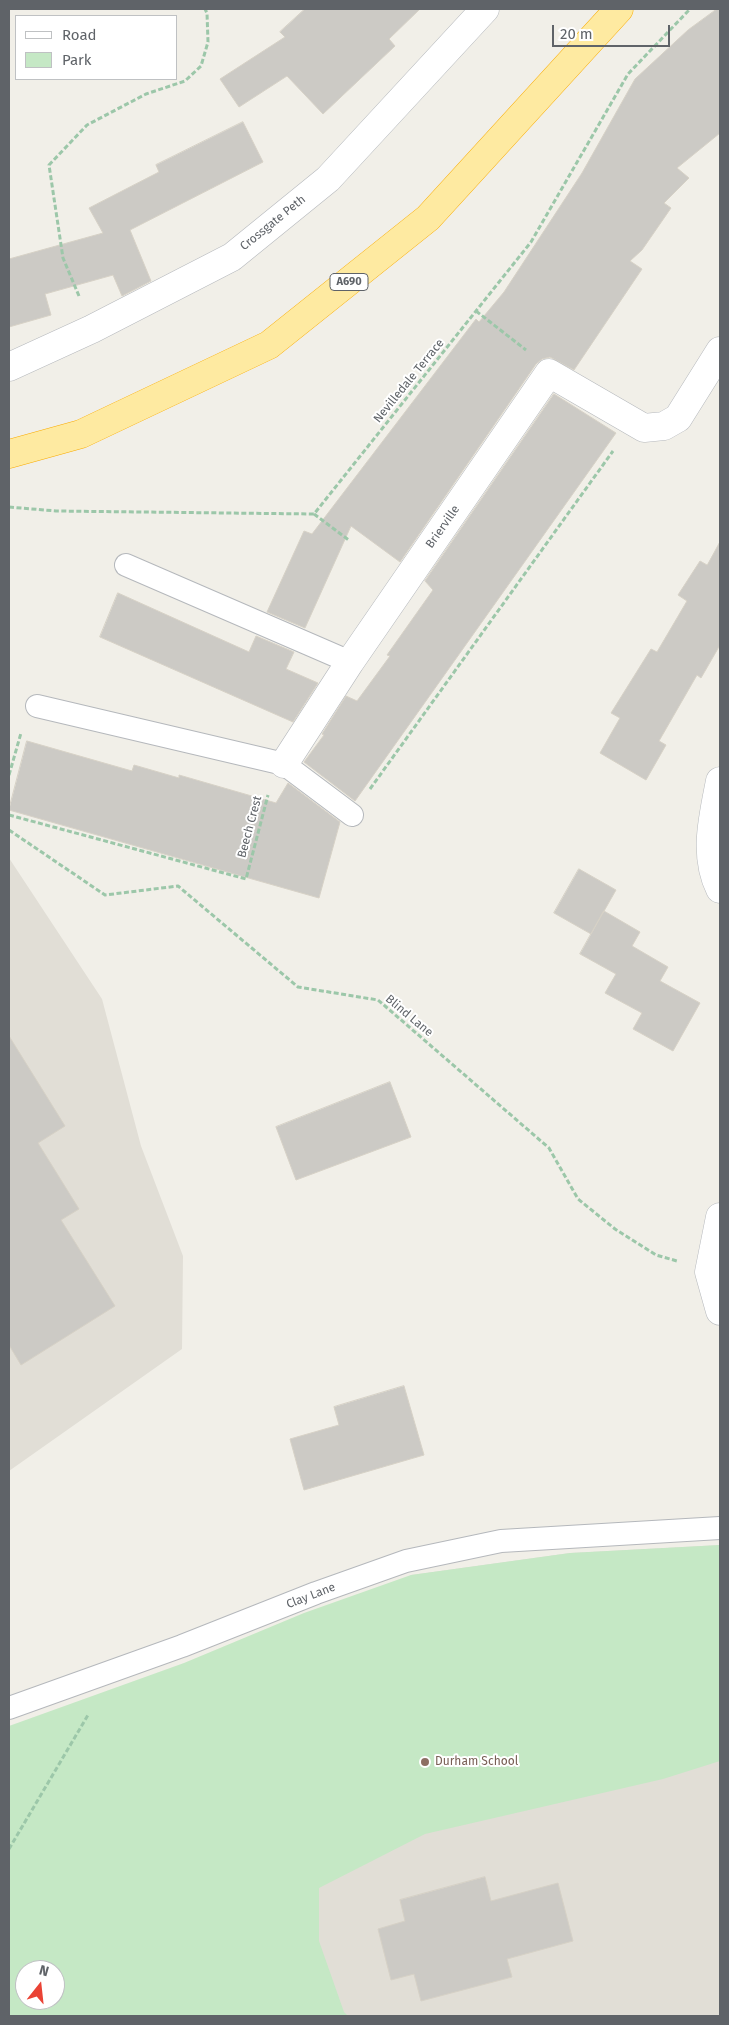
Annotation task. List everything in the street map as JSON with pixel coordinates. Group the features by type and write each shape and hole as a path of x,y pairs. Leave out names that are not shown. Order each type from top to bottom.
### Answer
{"highway":[{"name":"A690","path":"9,454 81,434 269,345 428,218 619,9"}],"street":[{"name":"Crossgate Peth","path":"9,367 92,329 232,257 328,179 485,9"},
{"path":"549,373 639,425 664,426 678,418 720,351"},
{"name":"Brierville","path":"277,775 350,662 549,373"},
{"path":"720,781 710,842 713,875 720,890"},
{"path":"720,1217 708,1272 720,1311"}],"lane":[{"path":"126,565 350,662"},
{"path":"37,706 277,775 352,815"},
{"name":"Clay Lane","path":"9,1708 182,1646 316,1593 406,1561 500,1540 720,1528"}],"path":[{"path":"92,329 63,258 49,165 87,125 146,94 185,81 201,66 208,42 207,13 205,9"},
{"name":"Nevilledale Terrace","path":"314,514 531,242 628,74 690,9"},
{"path":"476,311 543,363 549,373"},
{"path":"352,815 639,425"},
{"path":"9,506 56,511 314,514 350,541"},
{"path":"9,775 22,728"},
{"name":"Beech Crest","path":"9,815 246,879 277,775"},
{"name":"Blind Lane","path":"9,830 105,895 178,886 298,987 378,1000 548,1148 578,1199 615,1229 656,1255 708,1272"},
{"path":"9,1849 115,1669"}],"shaded area":[{"path":"9,858 102,999 141,1146 183,1256 182,1349 9,1471"},
{"name":"Durham School","path":"720,1545 720,2016 9,2016 9,1922 411,1575 570,1553"}],"green space":[{"name":"Durham School","path":"720,1545 720,1761 663,1779 425,1834 319,1888 319,1941 344,2012 348,2016 9,2016 9,1726 184,1663 304,1613 411,1575 570,1553"}],"building":[{"path":"305,9 420,9 389,39 395,46 323,114 287,76 239,107 220,79 285,37 280,32"},
{"path":"717,9 720,9 720,133 677,168 689,178 664,203 671,208 642,250 630,261 642,269 574,370 550,357 542,359 536,364 400,562 351,526 305,628 267,612 304,531 312,534 476,319 479,322 504,292 582,173 635,79 688,30"},
{"path":"243,122 263,162 130,230 151,281 122,296 113,275 45,294 51,315 9,327 9,259 103,233 89,208 159,172 156,165"},
{"path":"554,394 616,433 355,801 304,762 324,735 322,734 346,696 357,701 390,656 387,655 433,590 425,581"},
{"path":"720,542 720,645 701,678 697,675 659,741 666,745 646,780 600,753 620,718 611,713 651,649 657,652 687,601 678,595 700,561 707,565"},
{"path":"118,593 249,652 256,636 294,652 286,669 318,683 293,722 100,637"},
{"path":"27,741 132,771 134,765 179,778 179,775 276,803 288,783 340,822 319,898 9,810"},
{"path":"579,869 616,890 591,934 554,913"},
{"path":"604,911 640,932 632,946 668,967 660,981 700,1003 673,1051 633,1029 642,1013 605,993 616,974 580,954"},
{"path":"9,1036 65,1126 38,1143 79,1209 61,1220 115,1306 21,1365 9,1345"},
{"path":"390,1082 411,1137 296,1180 276,1127"},
{"path":"404,1386 424,1455 304,1490 290,1439 339,1425 334,1407"},
{"path":"485,1877 491,1901 558,1883 573,1941 507,1959 512,1977 421,2001 414,1974 391,1980 378,1929 405,1921 400,1900"}],"place":[{"name":"Durham School","path":"425,1762"}]}
